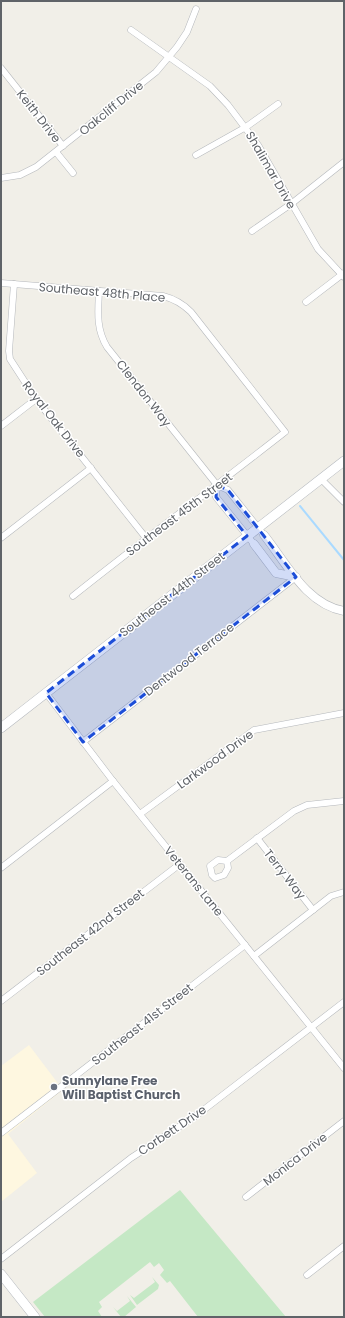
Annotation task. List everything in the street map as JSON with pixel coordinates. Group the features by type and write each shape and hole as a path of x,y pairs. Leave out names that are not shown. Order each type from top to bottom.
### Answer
{"main road":[{"name":"Southeast 44th Street","path":"1,728 344,461"},
{"path":"1,1274 35,1317"}],"street":[{"name":"Oakcliff Drive","path":"1,178 15,177 27,172 56,152 150,77 170,56 186,32 196,9"},
{"name":"Shalimar Drive","path":"131,30 170,56 210,86 246,127 318,249 343,275"},
{"name":"Keith Drive","path":"1,68 63,146"},
{"path":"196,155 246,127 278,104"},
{"path":"56,152 73,173"},
{"path":"252,231 291,204 344,162"},
{"path":"306,302 343,275"},
{"name":"Southeast 48th Place","path":"1,283 163,296 183,304 285,432"},
{"name":"Royal Oak Drive","path":"14,284 9,351 10,359 36,399 146,538"},
{"name":"Clendon Way","path":"99,291 98,325 102,338 217,485 228,490 314,598 331,608 344,611"},
{"path":"1,426 36,399"},
{"name":"Southeast 45th Street","path":"73,596 146,538 285,432"},
{"path":"1,538 91,468"},
{"path":"320,479 344,502"},
{"name":"Clendon Way","path":"217,485 216,497 276,573 296,577"},
{"path":"267,561 278,552"},
{"name":"Dentwood Terrace","path":"82,742 296,577"},
{"name":"Veterans Lane","path":"46,693 82,742 344,1068"},
{"name":"Larkwood Drive","path":"140,814 254,730 344,713"},
{"path":"1,868 113,781"},
{"name":"Terry Way","path":"227,862 287,816 307,805 344,801"},
{"name":"Terry Way","path":"257,838 313,910"},
{"name":"Southeast 42nd Street","path":"1,1001 180,864"},
{"path":"254,956 331,896 344,892"},
{"name":"Southeast 41st Street","path":"1,1133 245,945"},
{"name":"Corbett Drive","path":"1,1260 131,1158 197,1115 344,1002"},
{"name":"Monica Drive","path":"246,1197 344,1121"},
{"path":"307,1275 344,1246"}],"highlighted area":[{"path":"217,485 228,490 296,577 83,742 46,693 247,536 216,497"}],"shaded area":[{"path":"29,1045 63,1090 8,1134 37,1173 1,1202 1,1066"}],"green space":[{"path":"180,1190 286,1317 198,1317 170,1281 167,1283 160,1275 164,1270 159,1263 154,1267 150,1262 99,1302 102,1307 98,1311 102,1317 45,1317 33,1302"},
{"path":"152,1277 159,1285 158,1289 137,1305 130,1295 134,1298 155,1282"},
{"path":"127,1296 136,1307 124,1317 121,1317 113,1307 117,1311 130,1301"}],"waterway":[{"path":"300,506 344,560"}],"place":[{"name":"Sunnylane Free Will Baptist Church","path":"54,1087"}]}
